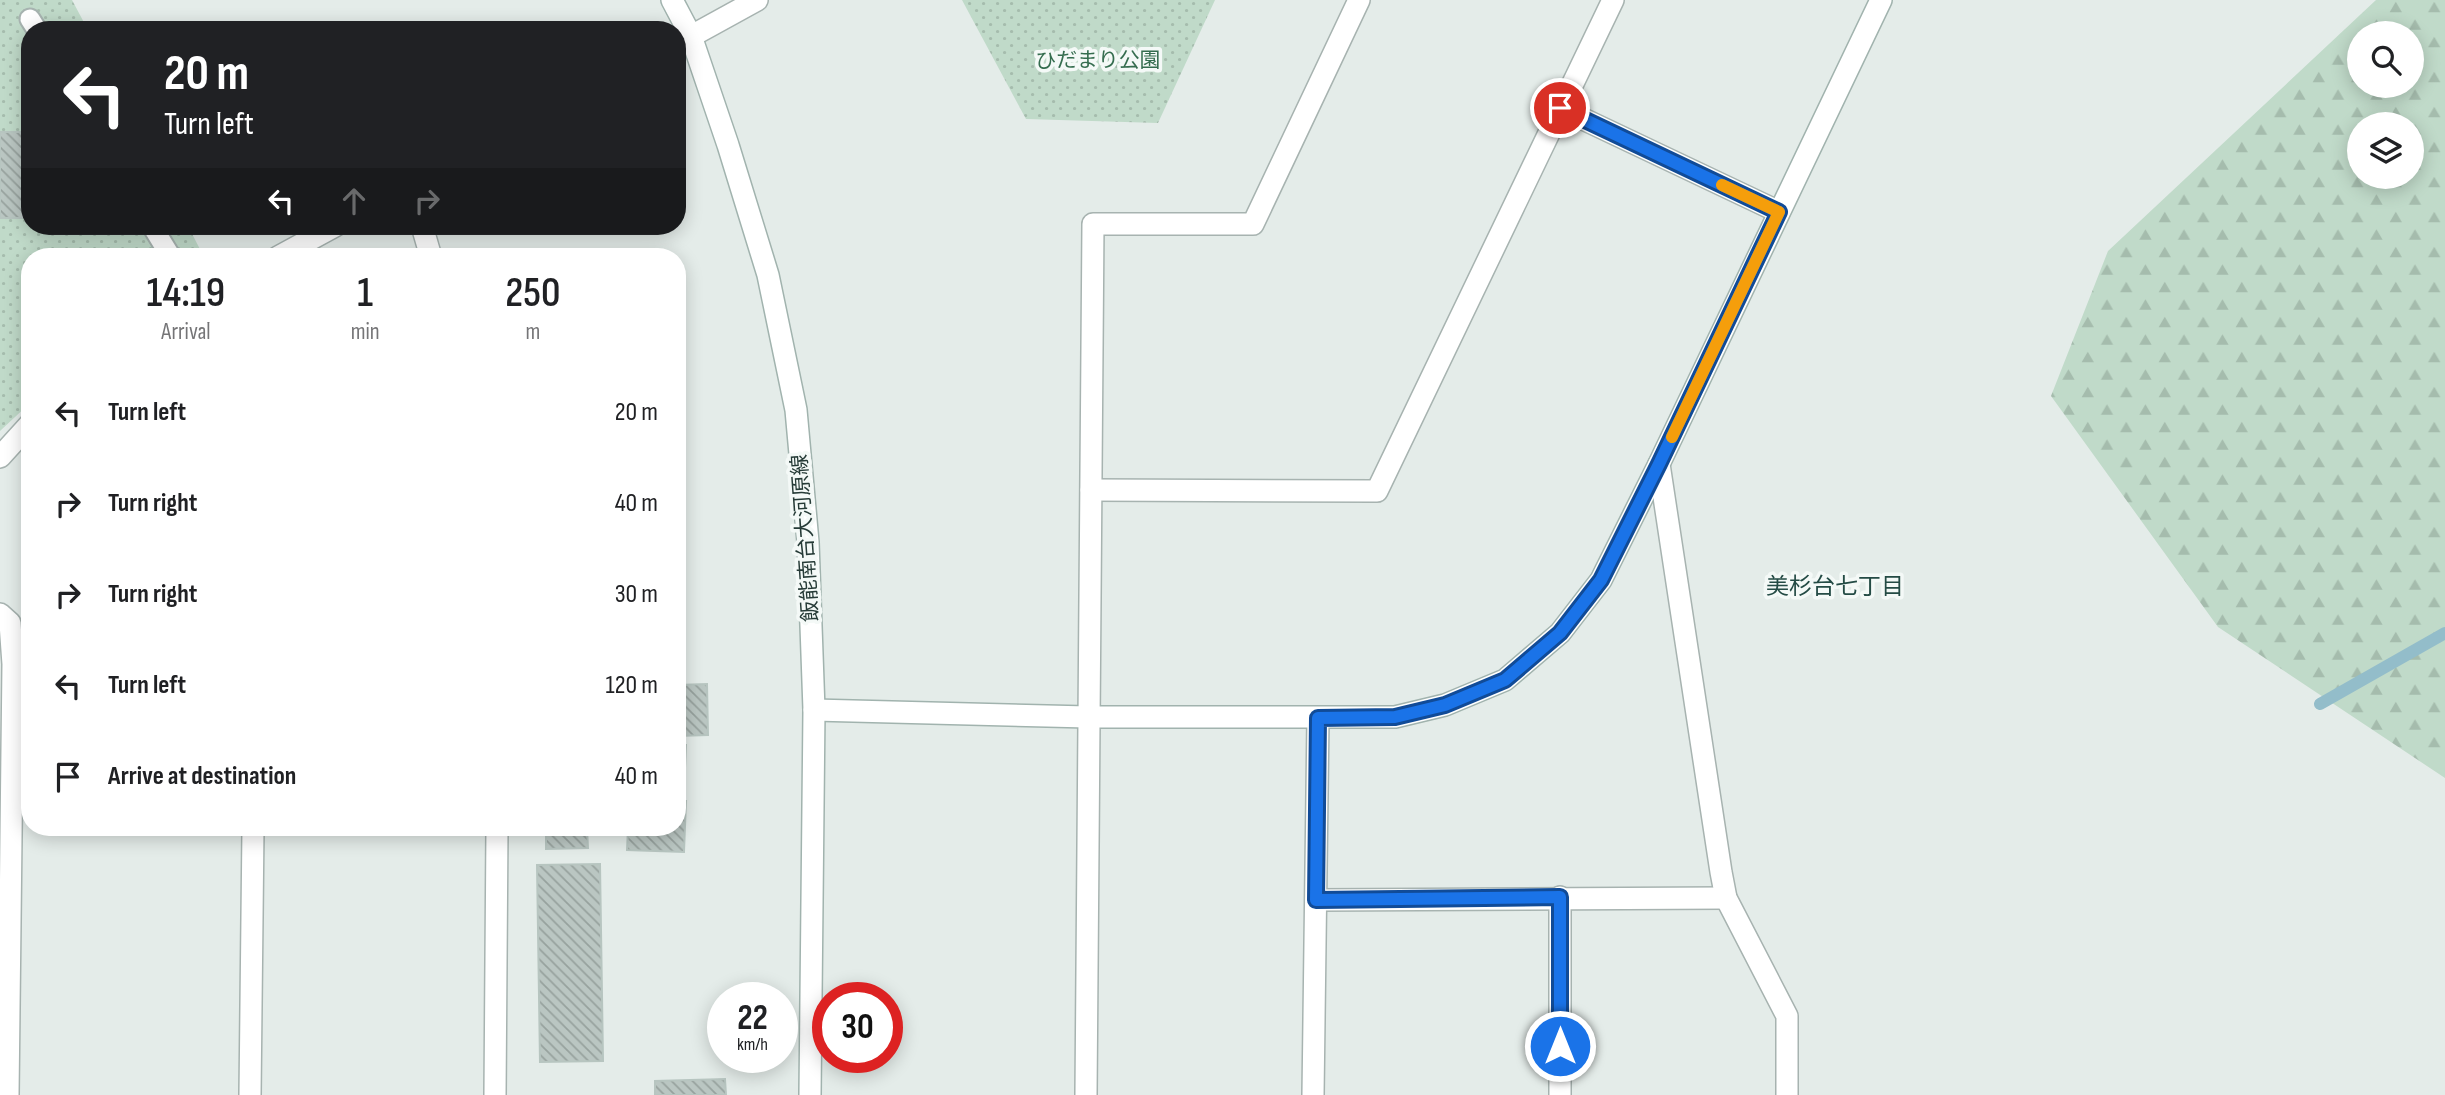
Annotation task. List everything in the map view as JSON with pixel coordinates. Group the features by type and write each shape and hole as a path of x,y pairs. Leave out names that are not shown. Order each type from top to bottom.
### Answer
{"street":[{"name":"飯能南台大河原線","path":"672,0 678,21"},
{"path":"686,39 757,0"},
{"path":"1086,1095 1093,224 1253,224 1359,0"},
{"path":"1091,491 1377,491 1613,0"},
{"path":"814,710 1088,717 1395,717 1445,705 1505,680 1560,633 1601,580 1881,0"},
{"name":"飯能南台大河原線","path":"686,45 728,145 768,275 796,410 808,542 814,710 810,1095"},
{"path":"1560,108 1779,212"},
{"path":"295,248 318,235"},
{"path":"0,457 21,434"},
{"path":"1659,464 1726,898 1787,1016 1787,1095"},
{"path":"0,614 10,623 13,664 8,1095"},
{"path":"1313,1095 1318,718"},
{"path":"250,1095 253,836"},
{"path":"495,1095 497,836"},
{"path":"1559,1095 1560,897"},
{"path":"1316,900 1726,898"}],"green space":[{"path":"0,0 72,0 83,21 21,21 21,235 193,235 199,248 21,248 21,411 0,431"},
{"name":"ひだまり公園","path":"962,0 1215,0 1158,123 1026,119"},
{"path":"2376,0 2445,0 2445,778 2218,627 2051,396 2108,251 2347,27 2347,98 2424,98 2424,21 2354,21"}],"building":[{"path":"0,132 21,132 21,218 0,218"},
{"path":"707,684 708,735 686,736 686,685"},
{"path":"546,836 587,836 588,848 546,849"},
{"path":"628,836 685,836 684,852 627,850"},
{"path":"600,864 603,1061 540,1062 537,865"},
{"path":"725,1079 726,1095 655,1095 655,1081"}],"waterway":[{"path":"2320,704 2445,633"}],"slow traffic":[{"path":"1672,437 1779,212 1722,185"}],"district":[{"name":"美杉台七丁目","path":"1835,586"}],"route":[{"path":"1560,108 1779,212 1601,580 1560,633 1505,680 1445,705 1395,717 1318,718 1316,900 1560,897 1560,1046"}]}
